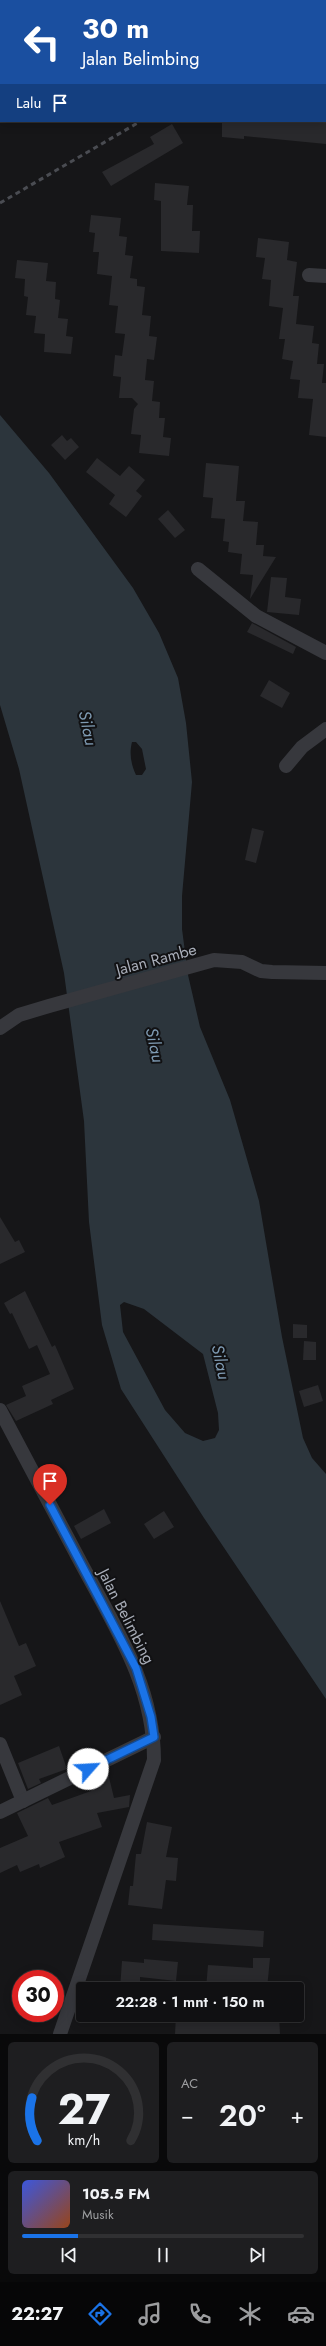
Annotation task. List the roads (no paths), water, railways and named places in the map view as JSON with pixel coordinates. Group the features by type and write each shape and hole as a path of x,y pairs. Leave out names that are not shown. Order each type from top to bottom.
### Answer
{"street":[{"path":"309,275 326,276"},
{"path":"198,569 256,616 326,653"},
{"path":"286,766 302,747 326,729"},
{"name":"Jalan Rambe","path":"0,1028 19,1015 214,960 242,962 260,971 326,973"},
{"name":"Jalan Belimbing","path":"0,1410 136,1668 151,1717 154,1737 154,1760 60,2034"},
{"path":"0,1812 154,1737"},
{"path":"0,1744 23,1801"}],"water":[{"name":"Silau","path":"0,415 49,473 133,588 159,633 178,678 186,723 192,782 182,896 182,929 188,975 200,1027 230,1100 259,1201 282,1337 303,1438 312,1458 326,1474 326,1699 204,1518 121,1389 102,1325 89,1222 84,1121 64,973 19,769 0,705","holes":["132,742 136,742 142,749 146,769 142,775 136,775 133,767 131,759","124,1302 144,1309 203,1354 218,1413 219,1430 215,1438 203,1441 185,1433 165,1410 123,1332 120,1305"]}],"railway":[{"path":"0,203 139,122"}]}
